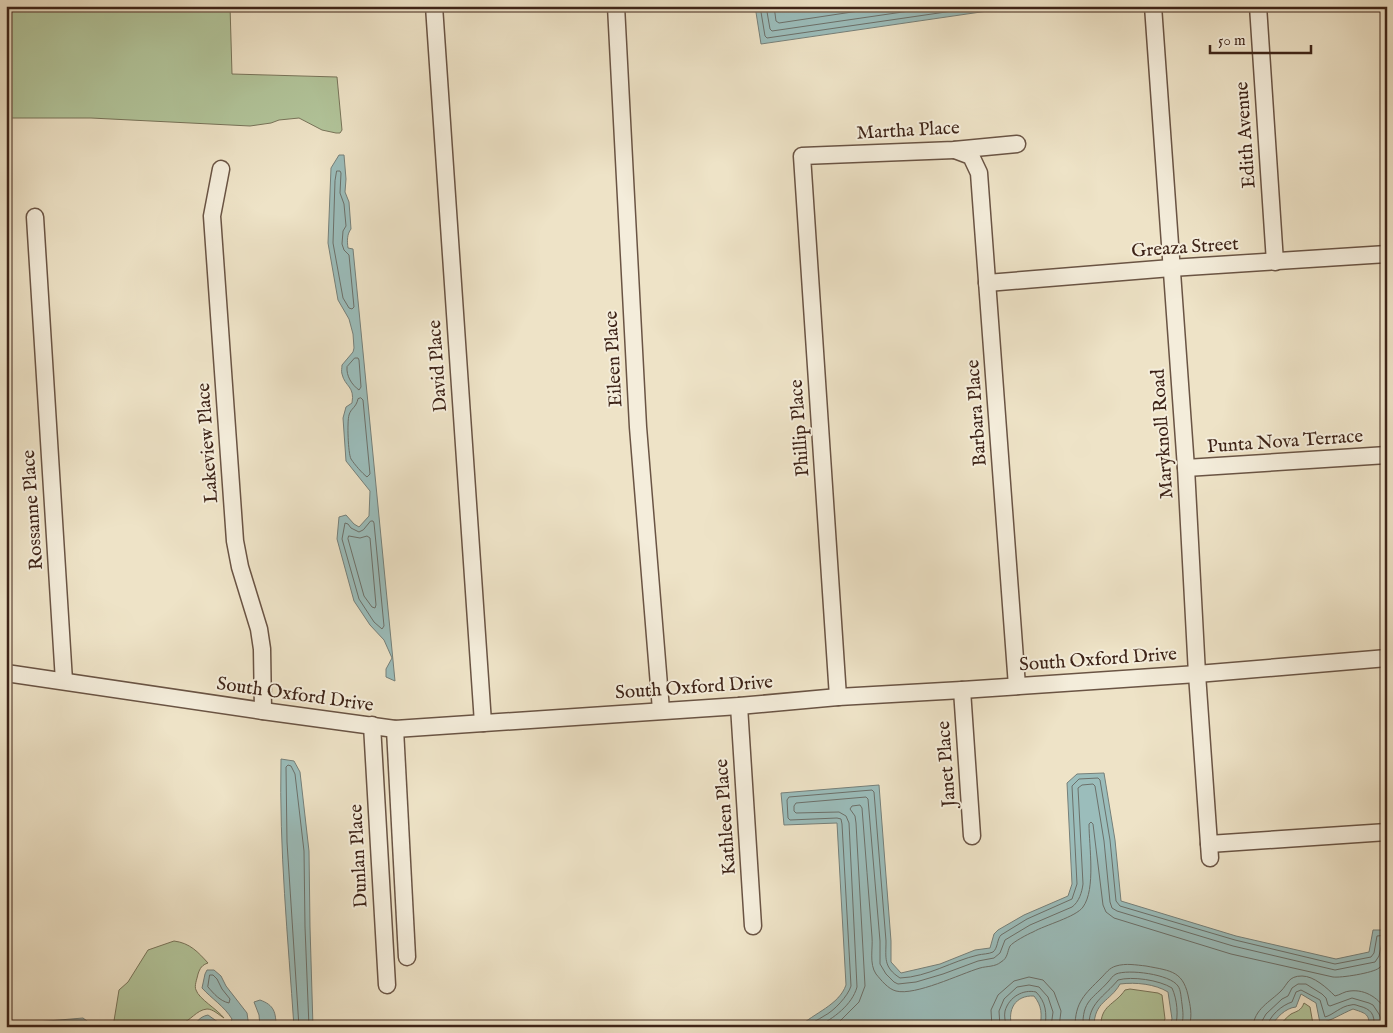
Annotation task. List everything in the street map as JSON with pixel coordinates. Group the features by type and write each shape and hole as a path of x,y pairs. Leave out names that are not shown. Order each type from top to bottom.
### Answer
{"street":[{"name":"David Place","path":"434,6 483,723"},
{"name":"Eileen Place","path":"616,6 638,426 661,710"},
{"name":"Maryknoll Road","path":"1153,6 1186,468 1209,851 1387,832"},
{"name":"Edith Avenue","path":"1258,6 1275,262"},
{"name":"Martha Place","path":"802,156 954,150 1017,144"},
{"name":"Barbara Place","path":"954,150 971,156 979,173 1017,686"},
{"name":"Phillip Place","path":"802,156 838,697"},
{"name":"Lakeview Place","path":"221,169 212,216 235,540 240,566 260,636 263,711"},
{"name":"Rossanne Place","path":"35,216 64,681"},
{"name":"Greaza Street","path":"987,283 1171,268 1387,254"},
{"name":"Punta Nova Terrace","path":"1186,468 1387,455"},
{"name":"South Oxford Drive","path":"6,673 395,729 739,706 838,697 1197,674 1387,658"},
{"name":"Janet Place","path":"962,690 972,836"},
{"name":"Kathleen Place","path":"739,706 753,926"},
{"name":"Dunlan Place","path":"372,725 387,985"},
{"path":"395,729 408,957"}],"green space":[{"path":"6,6 230,6 232,74 337,77 342,130 340,133 336,133 322,130 299,118 250,126 91,118 6,118"},
{"path":"174,941 189,946 208,963 200,970 195,988 201,997 224,1018 214,1011 207,1009 200,1011 184,1023 172,1026 113,1027 119,990 128,982 148,950"},
{"path":"1130,989 1162,995 1165,1019 1161,1027 1101,1027 1103,1014 1109,1006 1125,990"},
{"path":"1304,1003 1310,1007 1313,1024 1317,1027 1279,1027 1289,1015 1300,1009"}],"water":[{"path":"755,6 1022,6 761,44"},
{"path":"339,155 344,155 345,192 349,202 351,229 347,240 348,248 353,249 395,681 386,677 386,669 392,658 384,640 370,625 354,601 337,539 339,517 346,515 359,527 369,516 370,491 346,461 343,418 346,407 352,403 353,397 343,378 342,365 353,352 353,334 349,319 338,300 328,243 331,168"},
{"path":"281,759 294,761 300,772 309,851 313,1027 294,1027 283,860"},
{"path":"1104,773 1115,840 1121,901 1236,936 1336,959 1369,952 1373,930 1387,930 1387,1027 1369,1027 1367,1016 1353,1009 1320,1023 1316,1003 1301,994 1296,1007 1288,1009 1281,1014 1271,1027 1169,1027 1172,1019 1168,992 1151,985 1132,983 1120,984 1103,1002 1097,1012 1094,1027 1040,1027 1041,1010 1039,1003 1034,996 1027,996 1017,1001 1012,1009 1012,1027 799,1027 838,998 846,985 837,823 784,825 781,793 879,785 891,962 901,973 940,964 975,950 990,948 994,934 998,930 1024,915 1068,896 1072,884 1067,783 1077,774"},
{"path":"207,970 214,970 221,976 226,986 247,1013 249,1027 190,1027 202,1017 208,1015 222,1025 230,1025 232,1019 222,1006 202,988"},
{"path":"260,1000 268,1004 273,1010 276,1027 260,1027 259,1015 254,1002"},
{"path":"83,1018 95,1027 28,1027 36,1022"}]}
